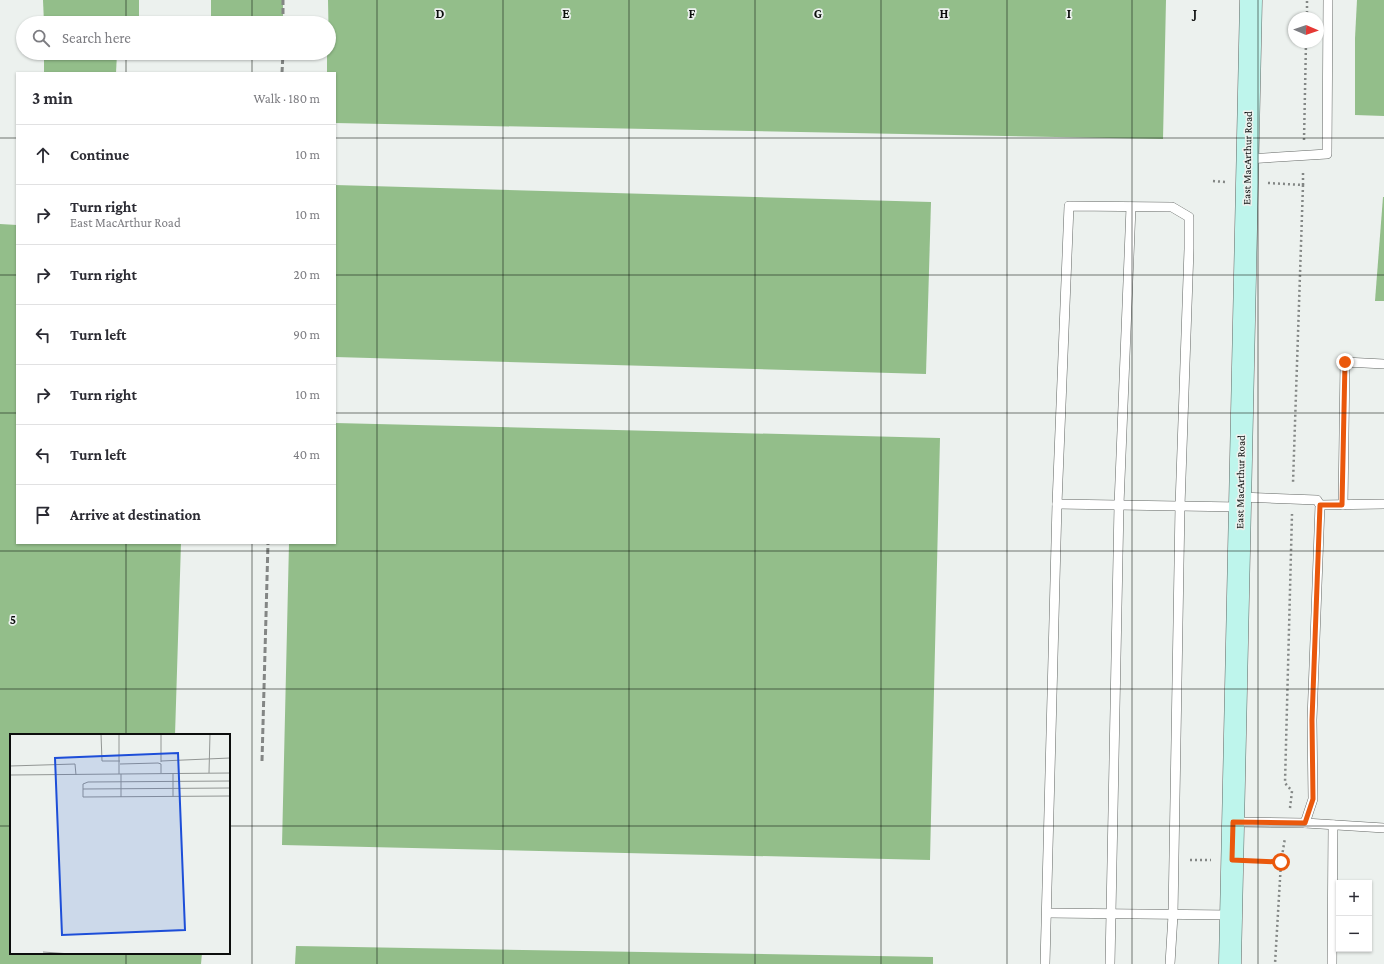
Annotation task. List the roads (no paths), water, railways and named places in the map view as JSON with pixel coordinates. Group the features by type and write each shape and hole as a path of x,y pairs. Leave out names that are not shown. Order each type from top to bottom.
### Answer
{"street":[{"name":"East MacArthur Road","path":"1230,964 1251,0"}],"lane":[{"path":"1247,160 1327,154 1328,0"},
{"path":"1045,964 1057,504 1069,206 1172,207 1189,217 1180,506 1173,915 1170,964"},
{"path":"1110,964 1119,505 1131,207"},
{"path":"1342,505 1345,362 1384,364"},
{"path":"1057,504 1180,506 1240,502 1317,500 1320,505 1312,720 1313,799 1305,823"},
{"path":"1320,505 1384,504"},
{"path":"1233,822 1305,823 1384,828"},
{"path":"1332,964 1333,825"},
{"path":"1046,913 1231,915"}],"railway":[{"path":"283,0 283,16"},
{"path":"282,72 283,60"},
{"path":"262,761 268,544"}]}
